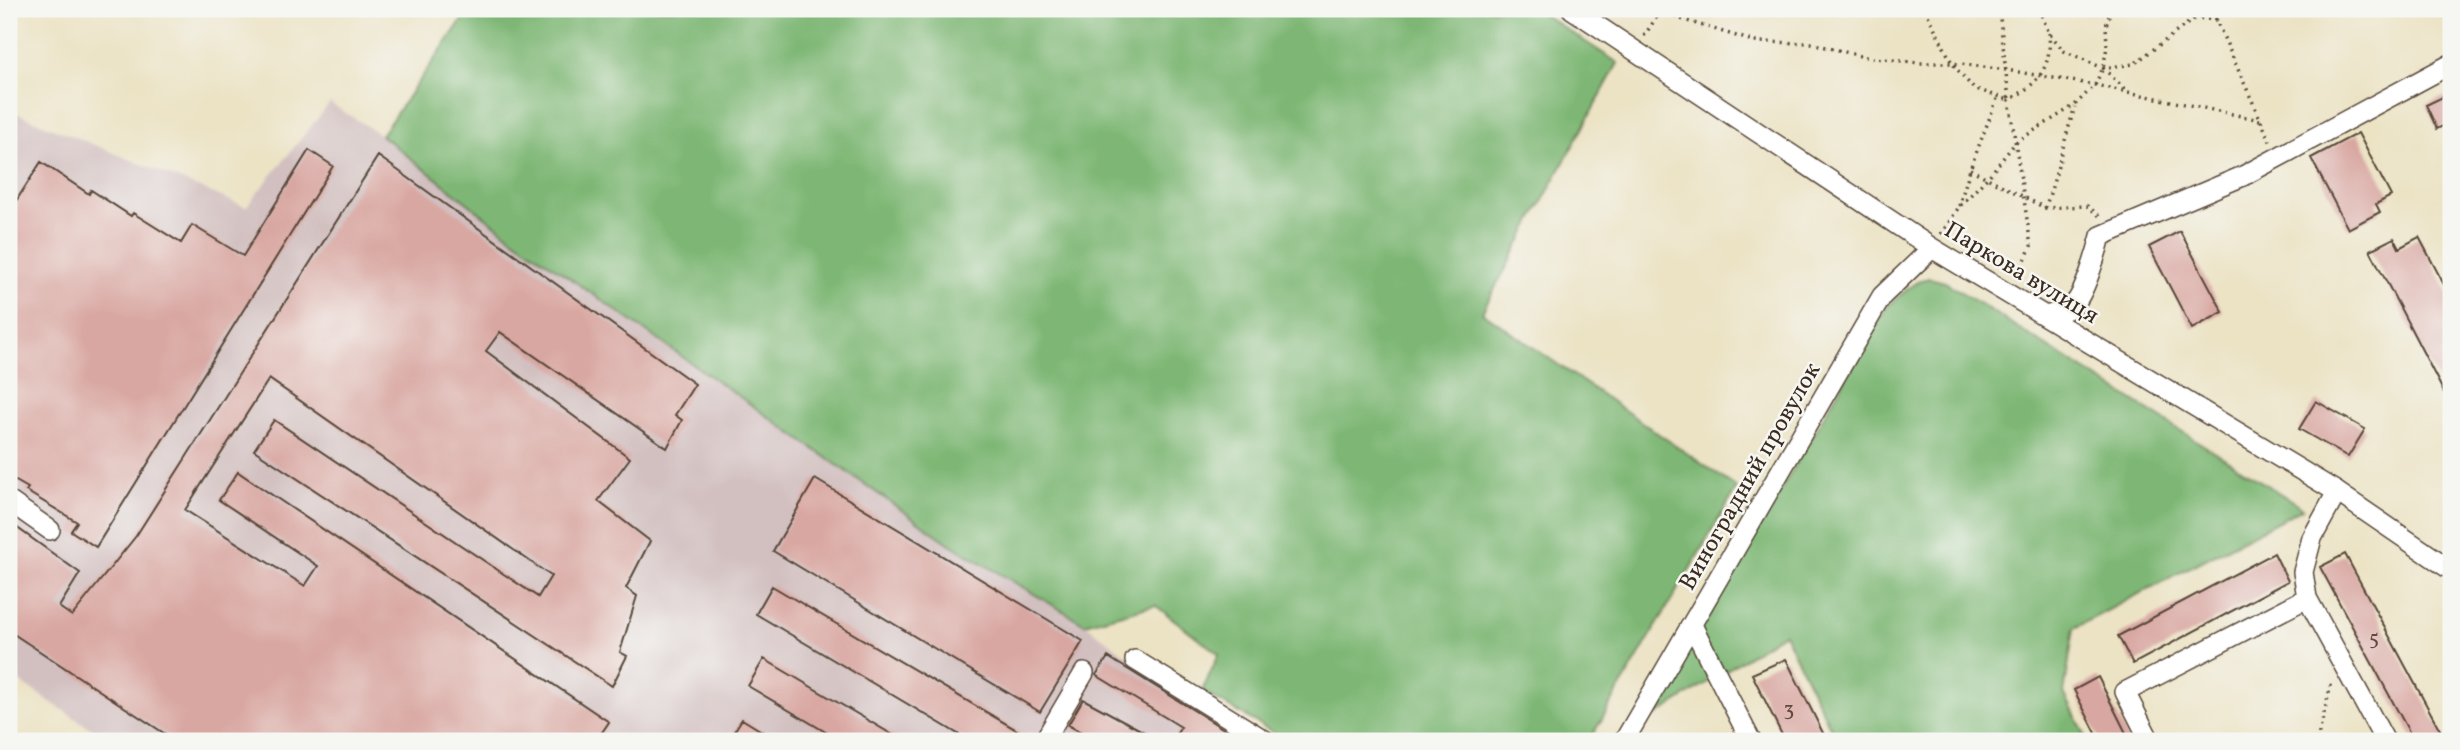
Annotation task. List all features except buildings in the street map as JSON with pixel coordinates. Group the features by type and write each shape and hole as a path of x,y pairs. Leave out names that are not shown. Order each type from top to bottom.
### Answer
{"street":[{"name":"Паркова вулиця","path":"1572,9 1933,248 2337,492 2451,570"},
{"path":"2046,316 2063,312 2076,303 2095,260 2101,236 2243,176 2451,64"},
{"name":"Виноградний провулок","path":"1624,741 1882,296 1933,248"},
{"path":"2337,492 2312,538 2303,572 2307,598 2385,741"},
{"path":"9,501 50,530"},
{"path":"2150,741 2124,692 2307,598"},
{"path":"1692,625 1751,741"},
{"path":"1135,660 1266,741"},
{"path":"1044,741 1084,673"}],"path":[{"path":"1925,9 1952,63 1973,88 2009,100"},
{"path":"1999,9 2009,100 2031,246 2010,293"},
{"path":"2009,100 2028,89 2040,76 2051,51 2049,33 2039,9"},
{"path":"1933,248 1959,207 1988,177 2015,142 2075,104 2095,85 2104,68 2106,26 2111,9"},
{"path":"2182,9 2195,19 2216,20"},
{"path":"2193,9 2195,19"},
{"path":"2216,20 2224,9"},
{"path":"1634,48 1661,11 1756,42 1811,43 1864,57 2006,70 2095,85 2260,120"},
{"path":"2104,68 2134,64 2195,19"},
{"path":"2216,20 2277,158"},
{"path":"2049,33 2064,51 2104,68 2128,92"},
{"path":"1959,207 1970,169 1998,96"},
{"path":"2045,208 2058,173 2061,149 2075,104"},
{"path":"1970,169 2045,208 2087,206 2101,215 2101,236"},
{"path":"2318,741 2338,655"}],"shaded area":[{"path":"330,103 381,135 511,237 952,546 1085,624 1241,741 110,741 9,675 9,110 246,207"}],"green space":[{"path":"470,9 1535,9 1618,63 1482,312 1737,488 1589,741 1288,741 1202,691 1219,654 1155,605 1085,624 953,546 511,237 381,135"},
{"path":"1929,278 1945,282 2303,508 2074,628 2064,693 2088,741 1837,741 1784,633 1657,715 1690,647 1887,307 1917,281"}]}
